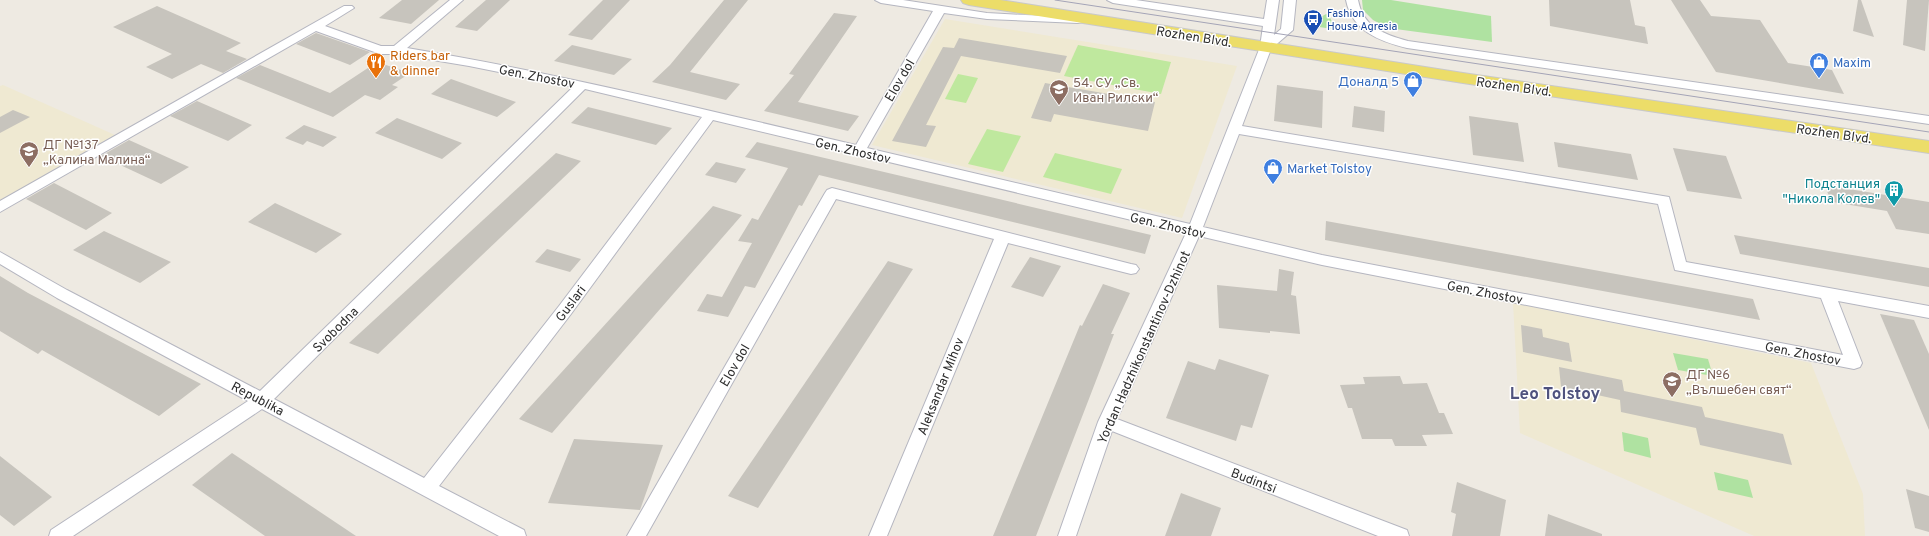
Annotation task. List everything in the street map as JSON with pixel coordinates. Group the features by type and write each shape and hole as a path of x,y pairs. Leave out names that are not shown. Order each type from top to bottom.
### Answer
{"main road":[{"name":"Rozhen Blvd.","path":"969,0 1463,78 1929,147"}],"street":[{"path":"398,50 457,0"},
{"name":"Rozhen Blvd.","path":"881,0 986,16 1099,21"},
{"name":"Rozhen Blvd.","path":"1113,0 1268,23"},
{"path":"1266,47 1268,23 1273,0"},
{"path":"1266,47 1286,30 1290,0"},
{"name":"Rozhen Blvd.","path":"1352,0 1353,10 1366,27 1390,39 1407,44 1929,120"},
{"path":"0,207 314,26 348,8"},
{"name":"Elov dol","path":"859,151 940,9"},
{"name":"Gen. Zhostov","path":"314,26 380,50 398,50 582,85 1330,262 1854,363 1827,293"},
{"name":"Yordan Hadzhikonstantinov-Dzhinot","path":"1067,536 1107,422 1194,231 1266,47"},
{"name":"Svobodna","path":"58,536 262,400 582,85"},
{"name":"Guslari","path":"427,488 565,310 710,115"},
{"path":"1234,128 1664,200 1680,266 1929,312"},
{"name":"Elov dol","path":"636,536 832,193 1003,236"},
{"path":"1003,236 1131,269"},
{"name":"Aleksandar Mihov","path":"878,536 1003,236"},
{"name":"Republika","path":"0,257 62,294 518,536"},
{"name":"Budintsi","path":"1107,422 1400,536"}],"shaded area":[{"name":"54. СУ „Св. Иван Рилски“","path":"945,19 1237,66 1182,218 872,145"},
{"name":"ДГ №137 „Калина Малина“","path":"3,85 115,135 0,201 0,86"},
{"name":"ДГ №6 „Вълшебен свят“","path":"1513,303 1811,363 1863,494 1865,536 1754,536 1520,433"}],"green space":[{"path":"1362,0 1391,0 1491,16 1492,42 1388,28 1373,20 1363,10"},
{"path":"1328,13 1332,22 1339,30 1306,25"},
{"path":"1078,45 1171,62 1161,94 1064,76"},
{"path":"958,74 978,78 966,103 945,99"},
{"path":"987,129 1021,136 1003,172 968,164"},
{"path":"1055,153 1122,169 1111,194 1043,177"},
{"path":"1673,353 1708,359 1713,376 1678,370"},
{"path":"1622,432 1648,438 1651,458 1624,451"},
{"path":"1714,472 1748,480 1753,498 1718,490"}],"building":[{"path":"402,0 439,0 411,24 379,18"},
{"path":"486,0 510,0 477,31 455,27"},
{"path":"603,0 630,0 592,40 568,35"},
{"path":"724,0 748,0 690,72 740,84 726,100 652,82 670,65"},
{"path":"1549,0 1630,0 1635,25 1645,27 1648,44 1550,26"},
{"path":"1671,0 1700,0 1711,16 1760,20 1788,63 1832,70 1844,94 1716,72"},
{"path":"1858,0 1861,0 1874,37 1853,31"},
{"path":"1907,0 1929,0 1925,51 1903,45"},
{"path":"157,6 241,43 226,51 247,59 223,73 201,64 172,79 146,67 172,54 113,27"},
{"path":"834,13 857,16 798,102 859,116 848,131 764,111 794,75 789,74"},
{"path":"316,33 370,52 350,65 296,44"},
{"path":"959,38 1067,56 1060,73 961,56 926,125 936,126 926,147 892,141 943,47 954,48"},
{"path":"572,45 632,59 614,75 554,61"},
{"path":"377,62 410,73 392,85 398,87 380,100 365,95 333,117 236,78 260,65 330,93"},
{"path":"451,79 516,102 497,117 431,94"},
{"path":"1045,83 1155,102 1148,131 1054,114 1051,122 1031,118"},
{"path":"1277,85 1323,91 1322,128 1274,121"},
{"path":"197,101 252,125 228,141 170,116"},
{"path":"1354,106 1385,111 1384,132 1352,127"},
{"path":"588,107 672,128 656,145 571,123"},
{"path":"13,110 30,117 0,133 0,117"},
{"path":"1469,116 1518,123 1524,162 1473,155"},
{"path":"397,118 462,143 442,159 375,133"},
{"path":"304,125 337,137 323,147 307,141 303,145 285,138"},
{"path":"129,140 189,167 161,184 101,156"},
{"path":"757,142 1151,235 1145,254 819,175 802,206 799,205 755,288 745,286 728,317 697,311 707,294 722,297 752,243 738,241 752,218 758,220 788,168 745,157"},
{"path":"1554,142 1631,154 1638,180 1558,167"},
{"path":"1673,148 1726,156 1742,199 1687,191"},
{"path":"556,153 581,161 378,354 349,343"},
{"path":"716,162 746,169 736,183 705,175"},
{"path":"54,183 112,213 86,230 26,199"},
{"name":"Подстанция \"Никола Колев\"","path":"1824,185 1929,202 1929,234 1896,229 1887,211 1832,202"},
{"path":"275,203 342,234 316,253 248,222"},
{"path":"713,206 742,215 552,433 519,419"},
{"path":"1326,221 1753,299 1760,320 1325,240"},
{"path":"104,231 171,262 140,283 73,250"},
{"path":"1734,235 1929,268 1929,287 1740,254"},
{"path":"547,249 581,259 570,272 535,262"},
{"path":"1030,257 1061,266 1043,297 1011,287"},
{"path":"888,261 913,269 758,508 728,496"},
{"path":"1279,269 1294,272 1291,295 1296,296 1300,334 1270,331 1270,333 1219,328 1217,285 1277,291"},
{"path":"0,276 28,293 201,384 159,416 42,350 38,354 0,331"},
{"path":"1103,284 1130,293 1111,334 1114,334 1036,536 993,536 1080,325 1082,326"},
{"path":"1880,314 1914,320 1929,354 1929,430"},
{"path":"1521,325 1542,329 1543,337 1569,343 1572,362 1523,352"},
{"path":"1219,359 1269,375 1252,428 1241,425 1236,441 1166,418 1188,361 1215,370"},
{"path":"1559,367 1622,380 1624,391 1702,407 1705,417 1783,434 1792,465 1700,445 1696,428 1621,412 1620,400 1561,387"},
{"path":"1400,376 1403,384 1427,383 1439,413 1444,413 1453,434 1422,435 1427,446 1395,446 1392,439 1362,439 1352,408 1348,408 1340,385 1365,384 1363,377"},
{"path":"574,439 663,445 640,510 548,503"},
{"path":"232,453 356,536 265,536 192,485"},
{"path":"0,456 52,497 14,526 0,515"},
{"path":"1457,482 1506,500 1500,536 1452,536 1456,514 1451,512"},
{"path":"1906,489 1929,496 1929,532 1915,528"},
{"path":"1181,493 1221,508 1211,536 1165,536"},
{"path":"1548,514 1602,534 1602,536 1545,536"}],"tram line":[{"path":"1055,0 1929,132"}],"place":[{"name":"Fashion House Agresia","path":"1313,36"},
{"name":"Riders bar & dinner","path":"376,79"},
{"name":"Maxim","path":"1819,79"},
{"name":"Доналд 5","path":"1413,98"},
{"name":"54. СУ „Св. Иван Рилски“","path":"1059,106"},
{"name":"ДГ №137 „Калина Малина“","path":"29,168"},
{"name":"Market Tolstoy","path":"1273,185"},
{"name":"Подстанция \"Никола Колев\"","path":"1894,207"},
{"name":"ДГ №6 „Вълшебен свят“","path":"1672,398"}],"district":[{"name":"Leo Tolstoy","path":"1555,393"}]}
